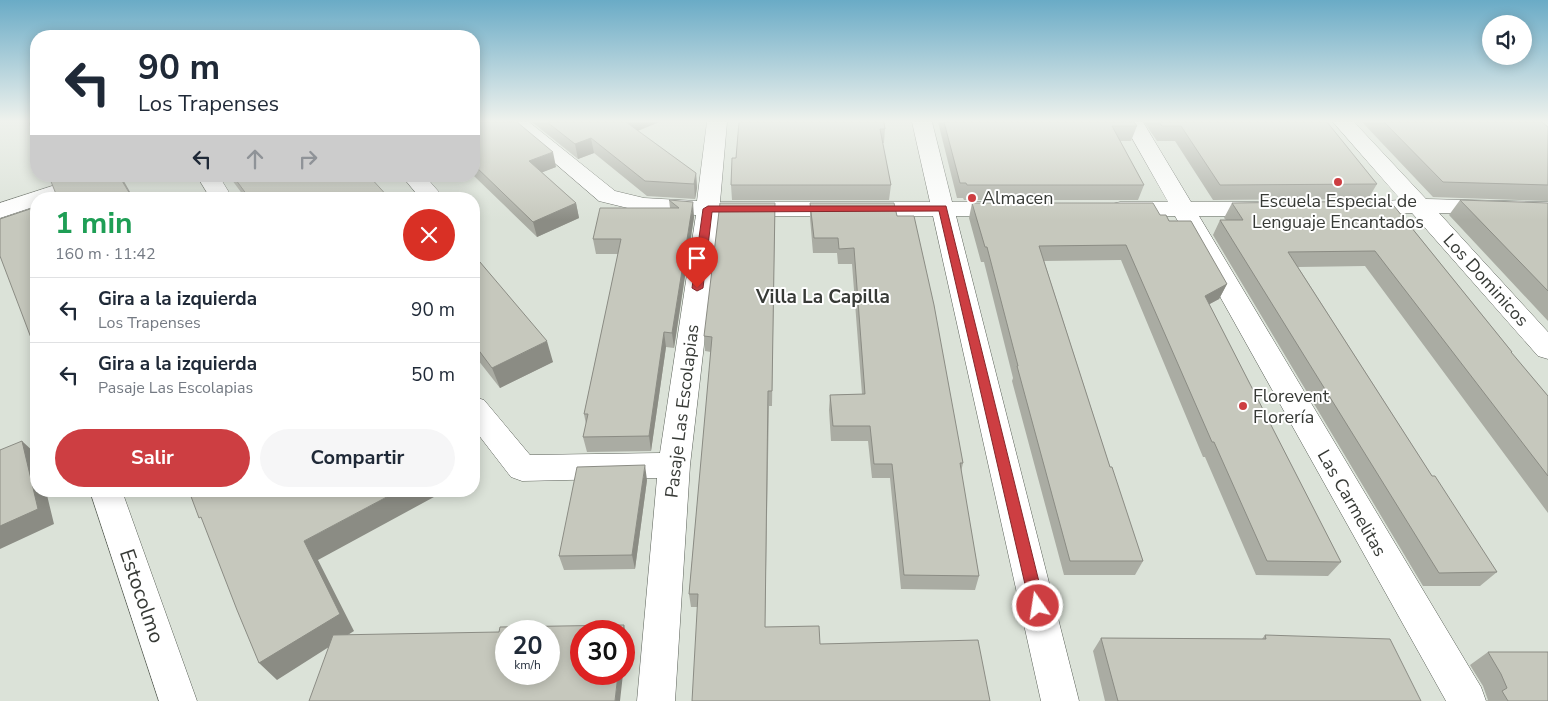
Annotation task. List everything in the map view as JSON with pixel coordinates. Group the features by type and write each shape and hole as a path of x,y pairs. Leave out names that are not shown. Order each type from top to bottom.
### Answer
{"street":[{"path":"557,155 607,196 644,206 708,209 1033,209"},
{"name":"Pasaje Las Escolapias","path":"656,701 674,465 714,155"},
{"path":"930,155 1060,701"},
{"name":"Las Carmelitas","path":"1152,155 1467,701"},
{"name":"Los Dominicos","path":"1371,155 1420,206 1548,349"},
{"path":"57,192 87,182"},
{"path":"418,182 428,192"},
{"path":"1,208 30,201"},
{"path":"1340,209 1420,206 1548,209"},
{"path":"1103,209 1291,209"},
{"path":"480,416 522,468 674,465"},
{"name":"Estocolmo","path":"108,497 178,701"}],"building":[{"path":"480,155 546,155 529,161 576,203 533,222 480,171"},
{"path":"612,155 671,155 696,173 694,184 645,181"},
{"path":"736,155 885,155 891,185 731,185 732,158 736,158"},
{"path":"953,155 1128,155 1144,185 967,185 966,183 960,183"},
{"path":"1200,155 1353,155 1377,184 1220,185"},
{"path":"1416,155 1548,155 1548,185 1443,182"},
{"path":"51,182 123,182 129,192 55,192"},
{"path":"237,182 374,182 384,192 245,192"},
{"path":"669,200 693,202 672,333 664,332 649,436 583,437 588,414 584,414 621,239 593,239 600,208 679,208"},
{"path":"1460,200 1548,203 1548,291"},
{"path":"1390,201 1548,396 1548,476 1375,251 1288,252 1432,476 1435,476 1497,572 1439,573 1220,220 1243,220 1232,203"},
{"path":"720,203 775,203 772,391 768,391 765,627 819,626 820,644 978,640 990,701 692,701 698,594 689,594 712,337 704,336"},
{"path":"810,203 894,203 897,216 914,216 934,305 963,463 960,463 979,576 904,575 892,464 874,464 870,426 833,426 830,395 865,394 854,248 839,249 838,238 814,238"},
{"path":"972,203 1153,203 1160,215 1166,215 1169,221 1191,221 1227,284 1205,296 1341,562 1267,561 1214,442 1212,442 1126,245 1039,246 1110,467 1112,467 1143,561 1070,561 987,247 985,247"},
{"path":"30,209 30,335 0,256 0,219"},
{"path":"480,262 547,341 492,368 480,352"},
{"path":"22,441 30,475 30,497 35,497 38,509 0,526 0,450"},
{"path":"645,465 632,555 559,556 577,467"},
{"path":"191,497 387,497 304,541 340,614 259,663 201,517 199,518"},
{"path":"560,626 570,626 570,685 617,685 615,701 309,701 333,635 495,632 495,685 560,685"},
{"path":"1265,635 1390,639 1421,701 1118,701 1101,638 1266,639"},
{"path":"1488,652 1548,652 1548,701 1508,701 1502,691 1507,688"}],"place":[{"name":"Escuela Especial de Lenguaje Encantados","path":"1338,182"},
{"name":"Almacen","path":"972,198"},
{"name":"Florevent Florería","path":"1243,406"}],"district":[{"name":"Villa La Capilla","path":"823,297"}],"route":[{"path":"697,288 708,209 943,208 1038,606"}]}
